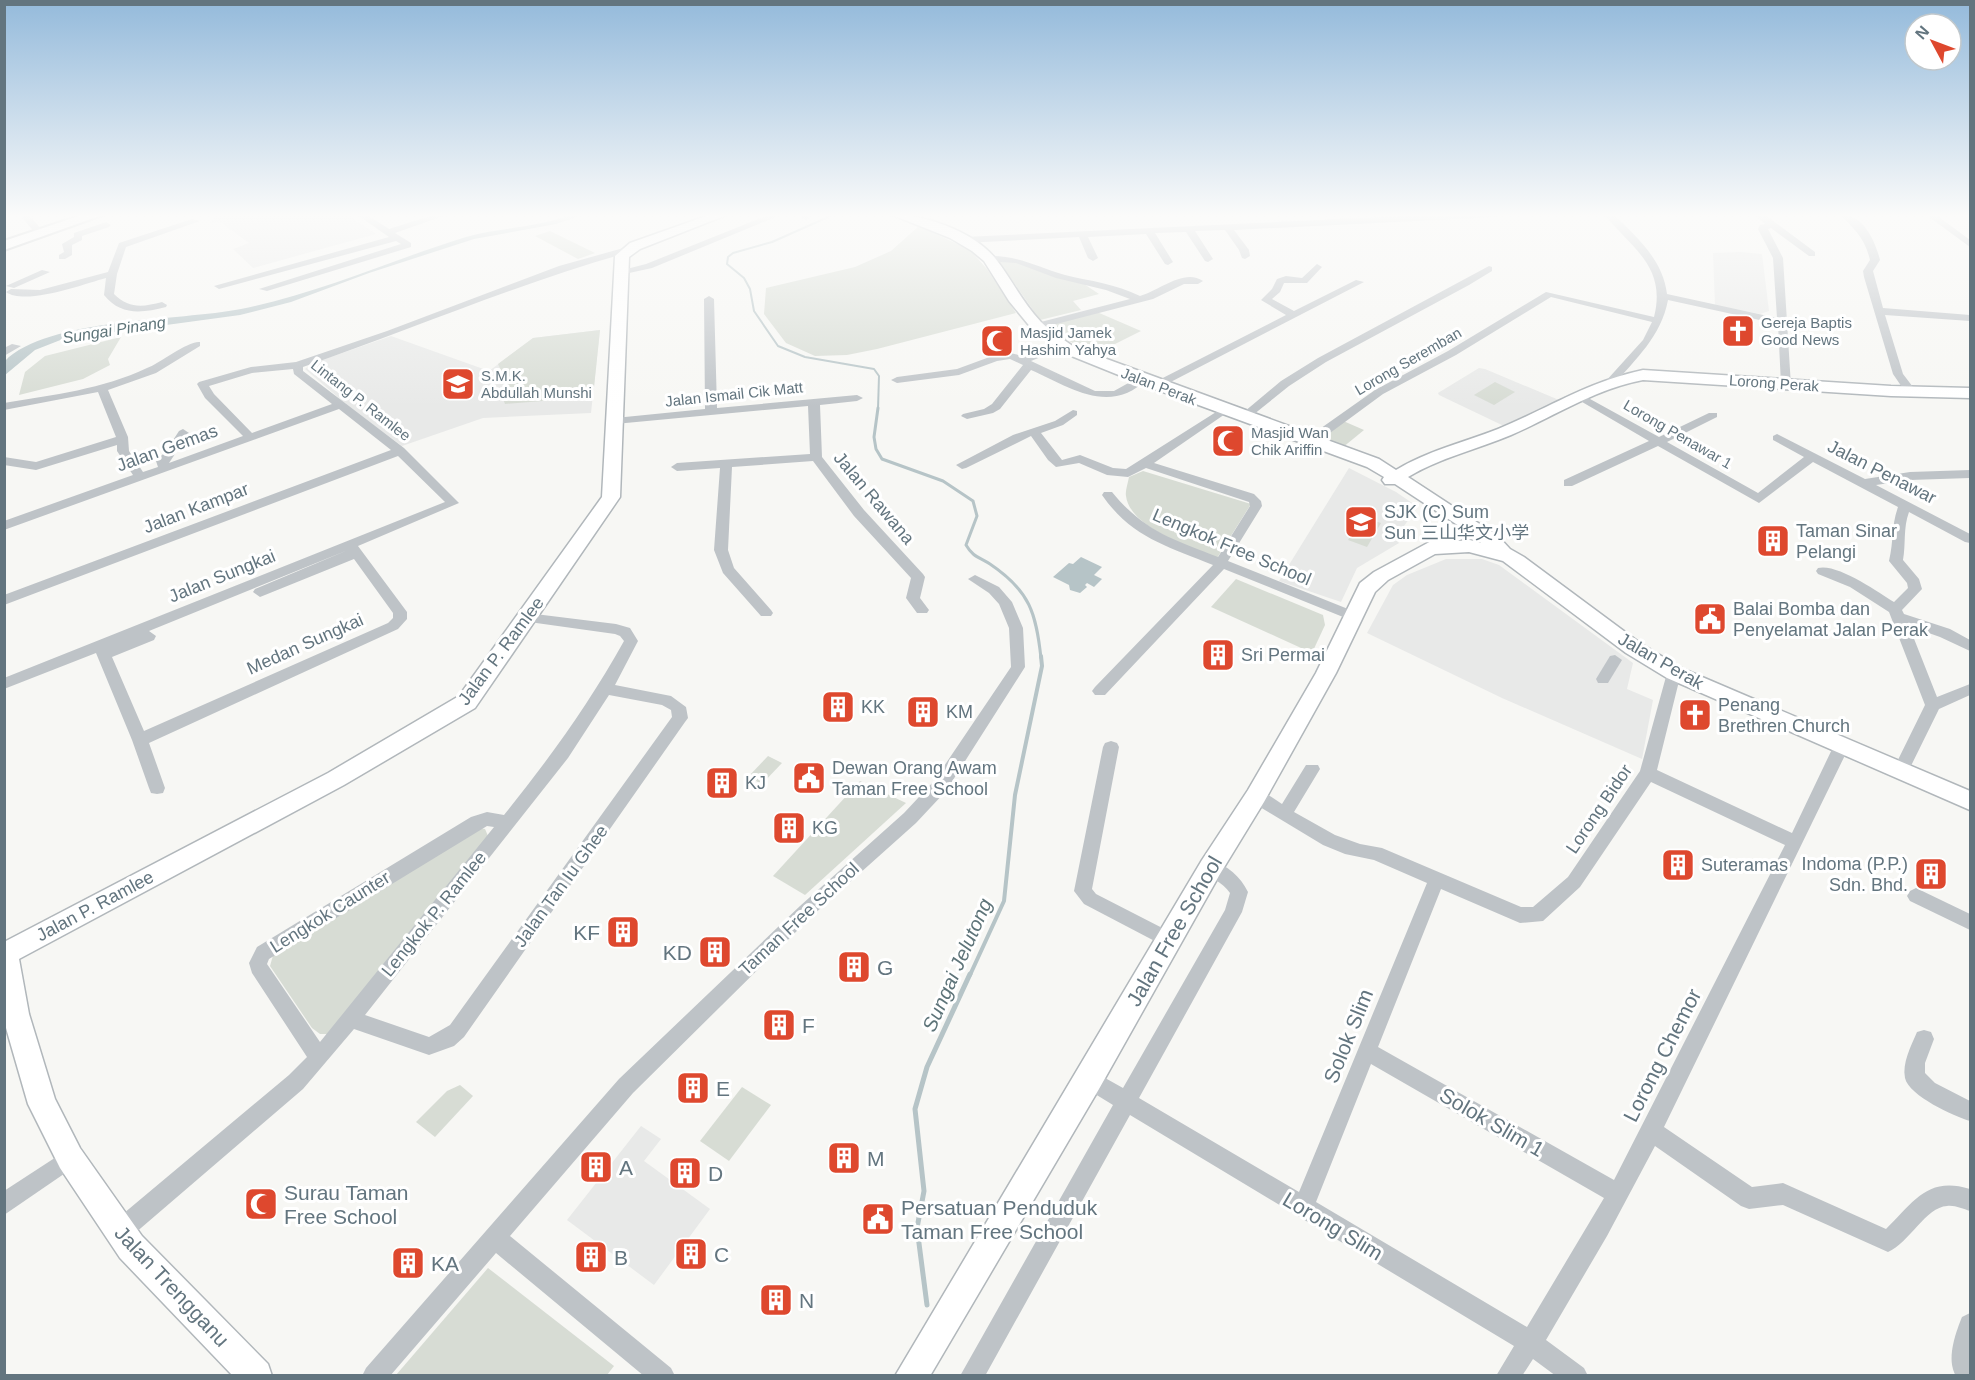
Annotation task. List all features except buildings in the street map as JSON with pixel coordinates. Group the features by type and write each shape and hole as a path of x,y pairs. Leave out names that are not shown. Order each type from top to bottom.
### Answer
{"street":[{"path":"8,290 32,278"},
{"path":"8,290 40,293 95,278"},
{"path":"111,278 109,295 125,309 134,311 162,305"},
{"path":"219,286 249,278"},
{"path":"264,289 302,278"},
{"name":"Lintang P. Ramlee","path":"354,548 453,502 400,451 298,372 298,365 410,326 535,278"},
{"name":"Jalan P. Ramlee","path":"6,952 336,779 457,710 472,696 598,519 610,497 620,278"},
{"name":"Jalan Perak","path":"1001,278 1014,298 1054,347 1362,461 1416,489 1468,528 1484,544 1501,550 1624,642 1674,673 1841,747 1971,801"},
{"path":"1071,278 1120,289 1138,299"},
{"path":"1293,315 1266,300 1277,290 1281,281 1286,279 1302,281 1308,278"},
{"path":"1244,417 1297,375 1393,320 1454,291 1473,278"},
{"path":"1609,384 1650,336 1658,321 1664,296 1661,278"},
{"path":"1779,278 1786,376"},
{"path":"1869,278 1898,374 1910,391"},
{"path":"1037,326 1138,299 1182,281 1198,280"},
{"path":"1302,281 1302,286 1319,294"},
{"path":"1157,385 1293,315 1319,294 1359,282"},
{"name":"Lorong Seremban","path":"1311,441 1379,393 1452,353 1550,294 1658,321"},
{"path":"1664,296 1782,322"},
{"path":"709,299 711,411"},
{"path":"1878,311 1971,318"},
{"path":"4,407 115,386 165,365 196,344"},
{"path":"4,353 16,346"},
{"path":"967,416 990,410 1010,391 1027,363 1054,347"},
{"path":"897,380 959,372 995,358 1010,356 1093,394 1116,394 1141,379"},
{"path":"1630,359 1632,368 1643,375"},
{"path":"250,437 209,396 203,384 251,370 298,365"},
{"name":"Lorong Perak","path":"1394,478 1609,384 1643,375 1786,376 1819,386 1971,393"},
{"path":"102,388 122,439 123,451 140,477"},
{"name":"Lorong Perak","path":"1416,489 1411,481 1415,474 1526,428 1573,405 1581,397"},
{"name":"Lorong Penawar 1","path":"1581,397 1759,499 1813,456"},
{"name":"Jalan Ismail Cik Matt","path":"615,422 857,398"},
{"name":"Jalan Rawana","path":"814,402 816,457 859,513 918,577 913,598 922,610"},
{"name":"Jalan Gemas","path":"4,526 341,405"},
{"path":"1033,432 1044,442 1053,459 1060,464 1080,459 1111,472 1122,473 1145,464 1224,410"},
{"path":"962,465 1017,437 1059,423 1073,413"},
{"path":"1660,442 1654,450 1576,488 1568,483 1646,445 1660,442 1713,415"},
{"path":"164,468 162,461 171,453 183,433"},
{"name":"Jalan Penawar","path":"1777,438 1971,539"},
{"path":"4,461 36,466 46,465 122,439"},
{"name":"Jalan Kampar","path":"4,600 400,451"},
{"path":"677,467 816,457"},
{"path":"726,464 721,550 728,570 766,613"},
{"path":"1100,691 1215,572 1218,564 1251,516 1255,501 1145,464"},
{"path":"1863,483 1910,476 1971,474"},
{"name":"Jalan Perak","path":"1394,478 1468,528"},
{"name":"Lengkok Free School","path":"1108,495 1125,516 1141,529 1218,564 1353,616"},
{"path":"1898,613 1915,589 1914,582 1896,561 1900,542 1898,525 1905,505"},
{"name":"Jalan Free School","path":"919,1372 1168,940 1256,796 1326,673 1370,582 1468,528"},
{"path":"1428,549 1470,546 1517,561"},
{"path":"4,684 102,650 354,548"},
{"name":"Medan Sungkai","path":"140,740 393,626 400,619 400,612 354,548"},
{"path":"1823,571 1855,584 1898,613 1971,646"},
{"name":"Taman Free School","path":"374,1376 634,1077 806,911 910,818 940,786 1018,667 1016,628 1005,603 994,591 975,579"},
{"path":"1898,613 1933,705"},
{"name":"Lengkok P. Ramlee","path":"119,1232 296,1082 319,1058 562,754 604,689 630,641 625,632 527,618"},
{"path":"102,650 140,740 157,788"},
{"path":"1603,679 1615,660"},
{"name":"Lorong Bidor","path":"1436,881 1520,915 1537,915 1551,905 1574,882 1648,772 1674,673"},
{"name":"Jalan Tan Iu Ghee","path":"350,1019 429,1046 447,1039 457,1031 681,718 678,707 666,700 604,689"},
{"path":"1900,772 1933,705 1971,689"},
{"path":"1110,747 1083,891 1090,899 1168,940"},
{"name":"Lorong Chemor","path":"1508,1376 1579,1264 1651,1131 1795,842 1822,793 1841,747"},
{"path":"1284,815 1312,769"},
{"path":"1648,772 1795,842"},
{"path":"1256,796 1284,815 1352,849 1376,853 1436,881"},
{"name":"Lengkok Caunter","path":"319,1058 259,967 258,963 263,953 480,820 507,822"},
{"path":"972,1375 1128,1102 1233,912 1239,892 1231,880 1211,867"},
{"name":"Solok Slim","path":"1303,1208 1436,881"},
{"path":"1916,896 1971,922"},
{"name":"Jalan Trengganu","path":"6,952 16,1014 42,1104 70,1158 119,1232 256,1376"},
{"path":"1924,1039 1915,1064 1915,1077 1928,1090 1971,1110"},
{"name":"Solok Slim 1","path":"1367,1051 1617,1193"},
{"name":"Lorong Slim","path":"1089,1079 1531,1343 1576,1376"},
{"path":"1651,1131 1749,1198 1783,1194 1888,1241 1922,1208 1941,1196 1949,1195 1971,1200"},
{"path":"4,1204 70,1158"},
{"path":"494,1237 656,1370"},
{"path":"1971,1325 1962,1363 1971,1375"}],"shaded area":[{"path":"807,278 993,278 1016,313 877,349 847,355 815,356 786,343 764,314 766,288"},
{"path":"1011,278 1068,278 1084,284 1099,294 1073,301 1081,310 1040,320"},
{"path":"1714,278 1765,278 1769,311 1760,314 1715,305"},
{"path":"1097,312 1141,331 1095,354 1065,339 1046,325"},
{"name":"S.M.K. Abdullah Munshi","path":"600,330 591,413 483,418 402,446 354,411 305,369 311,364 391,336 489,371 533,338"},
{"path":"600,330 593,397 505,404 501,393 510,390 498,364 533,338"},
{"path":"121,337 108,359 110,365 83,379 19,395 25,372 45,356"},
{"path":"1479,368 1559,400 1506,427 1439,395 1438,393"},
{"path":"1495,382 1515,392 1494,405 1474,395"},
{"path":"1341,420 1364,430 1342,448 1319,438"},
{"name":"SJK (C) Sum Sun 三山华文小学","path":"1349,468 1396,492 1418,507 1395,538 1399,543 1357,568 1341,602 1279,581"},
{"path":"1143,471 1251,504 1217,558 1163,535 1138,518 1130,507 1126,492 1129,477"},
{"path":"1362,517 1381,523 1367,547 1348,540"},
{"path":"1446,559 1482,559 1499,565 1633,663 1627,689 1653,700 1642,759 1502,698 1367,633 1393,585 1407,575"},
{"path":"1236,579 1323,615 1325,625 1312,653 1211,607"},
{"path":"768,756 782,763 762,784 748,777"},
{"path":"860,781 906,803 805,895 773,876"},
{"path":"479,828 485,829 488,836 332,1034 320,1034 312,1028 270,966 274,952"},
{"path":"460,1085 473,1096 435,1137 416,1122 447,1091"},
{"path":"742,1087 771,1105 729,1161 700,1141"},
{"path":"641,1126 661,1139 644,1161 710,1209 654,1285 567,1220"},
{"path":"488,1268 614,1366 607,1375 396,1375"}],"water":[{"name":"Sungai Pinang","path":"347,278 354,278 291,302 240,315 63,339 35,350 5,375 5,361 25,347 51,336 116,323 241,309"},
{"path":"1081,557 1102,567 1094,575 1102,579 1094,587 1087,583 1085,585 1087,587 1080,593 1070,590 1069,585 1053,577 1069,563 1073,564"}],"waterway":[{"name":"Sungai Jelutong","path":"744,278 750,289 754,311 778,346 805,357 874,369 879,376 878,409"},
{"name":"Sungai Jelutong","path":"878,408 874,437 876,449 882,459 943,481 973,501 977,516 966,545 974,554 1014,584 1029,604 1037,628 1041,658"},
{"name":"Sungai Jelutong","path":"970,975 1004,901 1015,795 1042,666 1041,656"},
{"name":"Sungai Jelutong","path":"927,1305 917,1228 924,1191 915,1109 927,1067 970,974"}],"place":[{"name":"Gereja Baptis Good News","path":"1738,331"},
{"name":"Masjid Jamek Hashim Yahya","path":"997,341"},
{"name":"S.M.K. Abdullah Munshi","path":"458,384"},
{"name":"Masjid Wan Chik Ariffin","path":"1228,441"},
{"name":"SJK (C) Sum Sun 三山华文小学","path":"1361,522"},
{"name":"Taman Sinar Pelangi","path":"1773,541"},
{"name":"Balai Bomba dan Penyelamat Jalan Perak","path":"1710,619"},
{"name":"Sri Permai","path":"1218,655"},
{"name":"KK","path":"838,707"},
{"name":"KM","path":"923,712"},
{"name":"Penang Brethren Church","path":"1695,715"},
{"name":"Dewan Orang Awam Taman Free School","path":"809,778"},
{"name":"KJ","path":"722,783"},
{"name":"KG","path":"789,828"},
{"name":"Suteramas","path":"1678,865"},
{"name":"Indoma (P.P.) Sdn. Bhd.","path":"1931,874"},
{"name":"KF","path":"623,932"},
{"name":"KD","path":"715,952"},
{"name":"G","path":"854,967"},
{"name":"F","path":"779,1025"},
{"name":"E","path":"693,1088"},
{"name":"M","path":"844,1158"},
{"name":"A","path":"596,1167"},
{"name":"D","path":"685,1173"},
{"name":"Surau Taman Free School","path":"261,1204"},
{"name":"Persatuan Penduduk Taman Free School","path":"878,1219"},
{"name":"C","path":"691,1254"},
{"name":"B","path":"591,1257"},
{"name":"KA","path":"408,1263"},
{"name":"N","path":"776,1300"}]}
